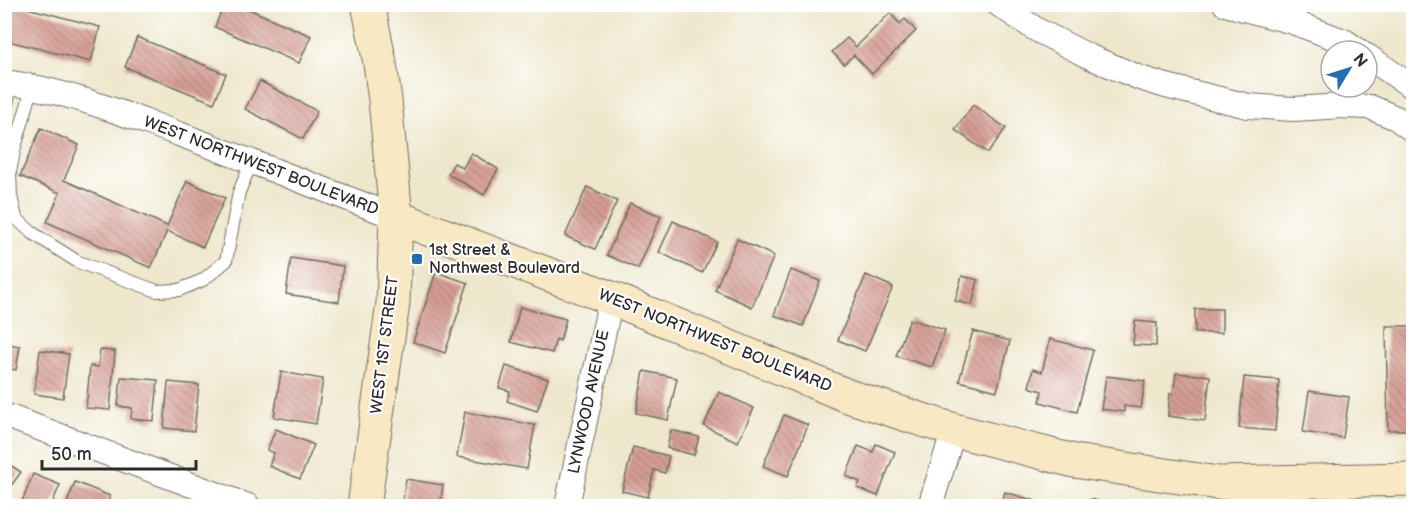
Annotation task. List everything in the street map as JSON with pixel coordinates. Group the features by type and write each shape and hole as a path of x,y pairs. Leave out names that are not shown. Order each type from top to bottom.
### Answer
{"main road":[{"name":"WEST 1ST STREET","path":"364,507 393,303 396,217 385,99 371,16"},
{"name":"WEST NORTHWEST BOULEVARD","path":"396,217 611,297 848,396 954,430 1074,461 1218,483 1413,479"}],"street":[{"path":"998,4 1037,30 1088,56 1157,84 1248,106 1293,109 1370,107 1396,118 1413,131"},
{"path":"1225,4 1293,22 1332,39"},
{"path":"1379,64 1413,88"},
{"name":"WEST NORTHWEST BOULEVARD","path":"17,83 92,102 396,217"},
{"path":"1328,107 1339,99"},
{"name":"LYNWOOD AVENUE","path":"567,507 611,297"},
{"path":"4,415 248,507"},
{"path":"930,507 954,430"}],"lane":[{"path":"4,115 17,83"},
{"path":"17,83 15,147 10,172 11,196 16,218 31,232 78,262 157,291 179,290 203,280 226,261 239,192 252,161"}],"building":[{"path":"4,4 12,4 100,27 91,62 4,40"},
{"path":"224,4 237,4 311,36 299,63 215,27"},
{"path":"890,13 900,24 905,19 916,31 872,74 854,55 844,64 832,52 847,38 856,47"},
{"path":"137,37 226,74 214,103 125,67"},
{"path":"260,81 317,111 303,139 245,109"},
{"path":"973,105 1006,128 988,153 955,130"},
{"path":"41,128 79,145 64,180 167,226 187,181 225,198 203,247 167,231 151,268 47,222 60,193 20,176"},
{"path":"471,153 498,169 484,195 448,174 454,163 463,168"},
{"path":"587,187 617,201 595,249 565,236"},
{"path":"630,203 661,216 638,269 607,255"},
{"path":"673,221 717,242 702,273 659,252"},
{"path":"737,239 774,256 752,307 715,290"},
{"path":"291,258 343,266 339,302 286,294"},
{"path":"791,270 820,281 803,326 774,315"},
{"path":"436,272 468,283 445,353 413,342"},
{"path":"866,275 893,287 865,351 838,340"},
{"path":"962,276 978,280 972,305 955,301"},
{"path":"520,307 566,319 560,341 556,339 552,353 511,342"},
{"path":"1195,309 1222,309 1222,333 1195,333"},
{"path":"910,319 945,330 932,367 896,356"},
{"path":"1135,321 1157,323 1156,346 1133,345"},
{"path":"1386,326 1414,326 1414,430 1388,430"},
{"path":"973,331 1010,341 997,391 959,381"},
{"path":"1050,339 1093,350 1077,412 1040,402 1042,391 1029,387 1033,369 1042,372"},
{"path":"4,343 20,346 16,370 4,368"},
{"path":"40,350 69,354 63,398 34,394"},
{"path":"100,350 115,351 110,410 86,408 90,366 98,367"},
{"path":"506,366 548,379 537,411 507,401 510,391 499,388"},
{"path":"644,371 677,378 668,420 636,413"},
{"path":"281,372 323,379 316,424 274,417"},
{"path":"1176,373 1210,376 1205,421 1168,416 1170,393 1173,394"},
{"path":"1106,376 1145,381 1141,408 1124,406 1124,412 1101,409"},
{"path":"121,377 158,380 154,421 131,419 132,408 118,406"},
{"path":"1244,377 1279,380 1275,431 1239,428"},
{"path":"168,382 199,385 194,431 164,428"},
{"path":"1309,391 1349,397 1343,438 1303,432"},
{"path":"719,392 754,408 738,442 704,426"},
{"path":"465,412 535,425 527,469 457,457"},
{"path":"784,415 808,425 788,476 763,466"},
{"path":"276,429 314,445 300,479 269,466 274,453 267,450"},
{"path":"671,430 699,437 694,455 667,448"},
{"path":"876,444 895,452 878,496 857,488 860,482 846,476 858,446 873,452"},
{"path":"633,447 669,456 665,473 654,470 648,497 622,491"},
{"path":"4,461 21,472 4,496"},
{"path":"33,474 60,485 51,506 32,506 22,502"},
{"path":"406,479 443,485 440,506 402,506"},
{"path":"75,482 110,496 106,506 66,506"},
{"path":"1005,492 1039,502 1038,506 1001,506"},
{"path":"1091,499 1116,506 1089,506"}],"place":[{"name":"1st Street & Northwest Boulevard","path":"417,259"}]}
